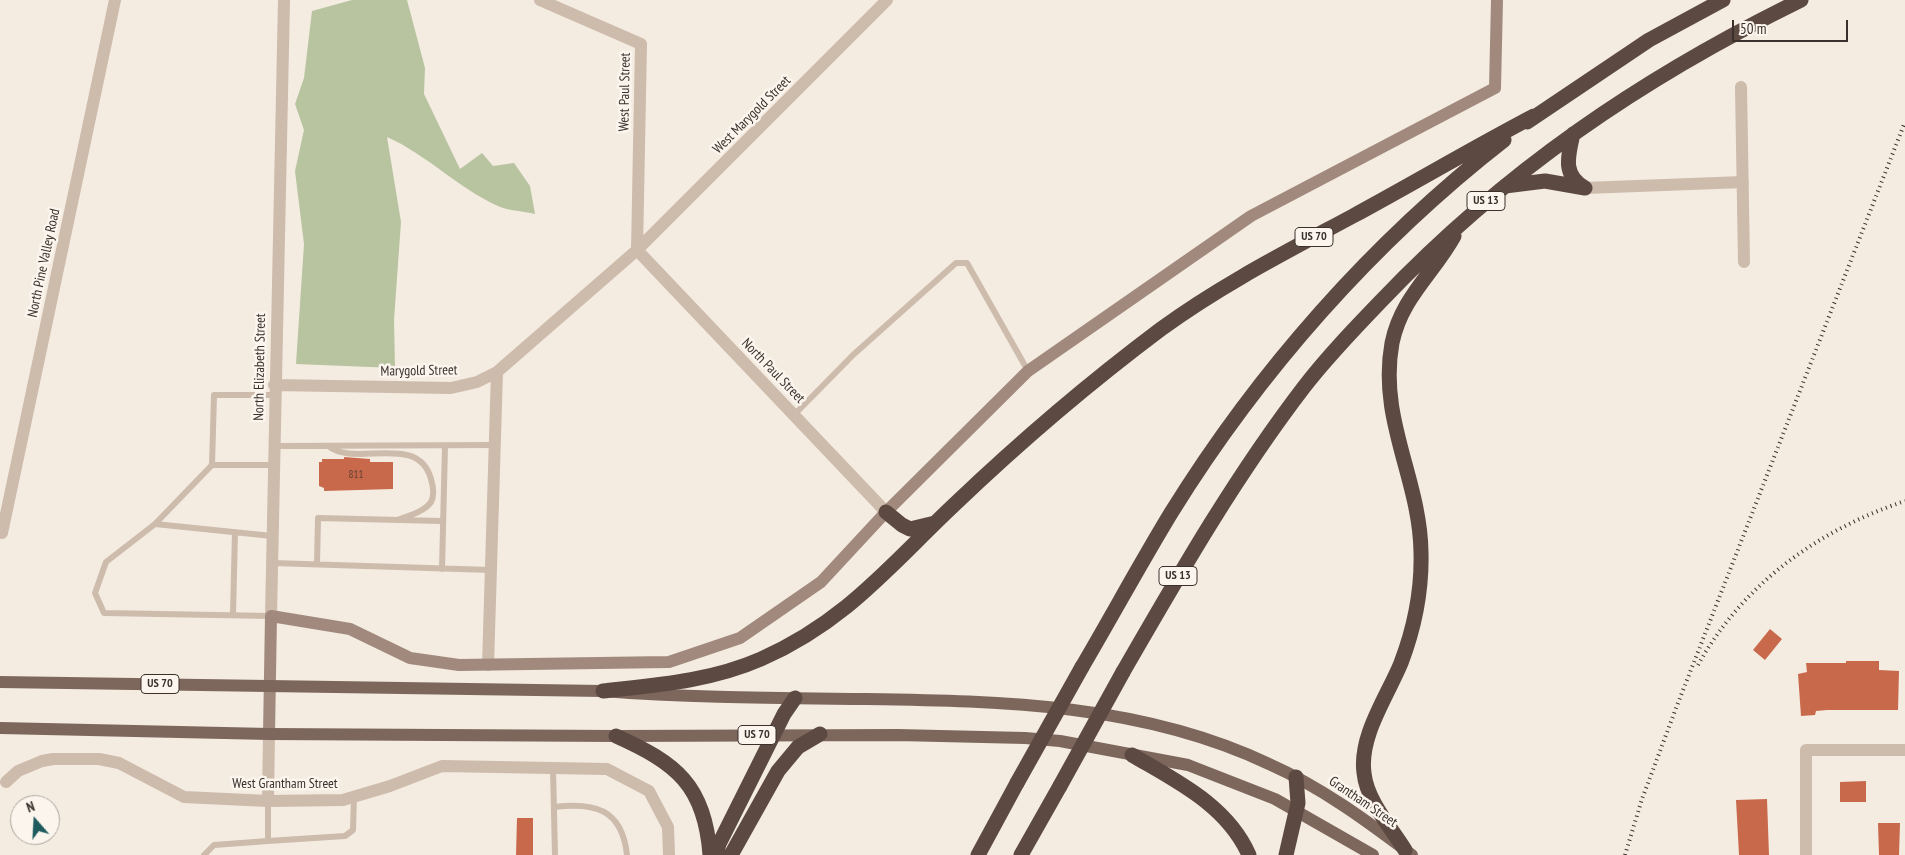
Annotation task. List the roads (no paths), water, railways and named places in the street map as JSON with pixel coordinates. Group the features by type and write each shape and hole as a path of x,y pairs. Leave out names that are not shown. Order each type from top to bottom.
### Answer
{"highway":[{"name":"US 13","path":"978,855 1082,667 1172,513 1251,397 1292,345 1361,268 1413,217 1477,161 1534,116 1649,40 1723,0"},
{"name":"US 13","path":"1021,855 1198,542 1305,386 1366,316 1463,221 1504,186 1573,134 1676,65 1729,35 1802,0"},
{"name":"US 70","path":"936,522 1104,372 1164,327 1226,285 1534,116"},
{"path":"1573,134 1568,170 1572,179 1585,188"},
{"path":"1504,186 1545,181 1585,188"},
{"path":"1408,852 1368,790 1363,762 1372,728 1409,640 1420,572 1419,526 1412,490 1392,417 1388,379 1393,341 1406,306 1426,274 1444,255 1463,221"},
{"path":"886,512 910,529 936,522"},
{"path":"603,691 707,677 761,659 786,647 824,625 851,604 877,582 936,522"},
{"path":"716,855 719,844 774,735 795,698"},
{"path":"731,855 778,770 798,747 820,734"},
{"path":"616,736 650,752 682,777 703,812 709,833 710,855"},
{"path":"1132,755 1203,798 1223,816 1237,833 1249,855"},
{"path":"1286,855 1297,810 1296,777"}],"main road":[{"name":"US 70","path":"0,682 603,691"},
{"name":"Grantham Street","path":"603,691 670,696 973,700 1088,711 1162,725 1199,736 1296,777 1331,798 1408,852"},
{"name":"US 70","path":"0,728 269,734 616,736 820,734 1025,738 1069,742 1132,755"},
{"path":"1132,755 1188,764 1297,810 1374,855"}],"street":[{"name":"North Pine Valley Road","path":"2,533 115,0"},
{"path":"278,0 284,0"},
{"name":"North Elizabeth Street","path":"269,734 268,686 271,616 274,390 284,0"},
{"name":"West Paul Street","path":"540,0 641,44 637,250"},
{"name":"West Marygold Street","path":"637,250 887,0"},
{"path":"271,616 350,628 410,658 458,665 669,662 740,638 821,582 886,512 1028,371 1250,216 1495,88 1497,0"},
{"path":"1741,87 1744,262"},
{"path":"1585,188 1743,182"},
{"name":"Marygold Street","path":"274,390 451,388 477,382 497,372 637,250"},
{"name":"North Paul Street","path":"637,250 886,512"},
{"path":"488,665 497,372"},
{"path":"268,802 269,734"},
{"path":"1806,855 1806,750 1905,750"},
{"name":"West Grantham Street","path":"6,782 18,771 42,761 53,759 99,759 119,763 184,797 268,802 343,800 390,786 442,766 607,769 649,791 668,827 669,855"}],"lane":[{"path":"794,415 854,355 956,263 967,263 1028,371"},
{"path":"271,616 104,613 95,592 106,562 155,524 212,465 214,395 274,390"},
{"path":"273,446 495,445"},
{"path":"328,446 334,451 400,453 419,460 427,468 433,494 431,502 418,512 397,520"},
{"path":"442,568 441,521 445,446"},
{"path":"212,465 273,465"},
{"path":"317,564 318,518 441,521"},
{"path":"155,524 272,536"},
{"path":"233,615 235,532"},
{"path":"272,563 491,570"},
{"path":"553,768 555,855"},
{"path":"204,855 214,845 345,836 353,830 354,797"},
{"path":"268,802 268,841"},
{"path":"554,808 573,805 594,806 614,817 625,842 627,855"}],"railway":[{"path":"1625,855 1642,799 1678,703 1905,122"},
{"path":"1698,665 1716,636 1737,609 1760,585 1786,564 1813,544 1842,527 1905,501"}]}
